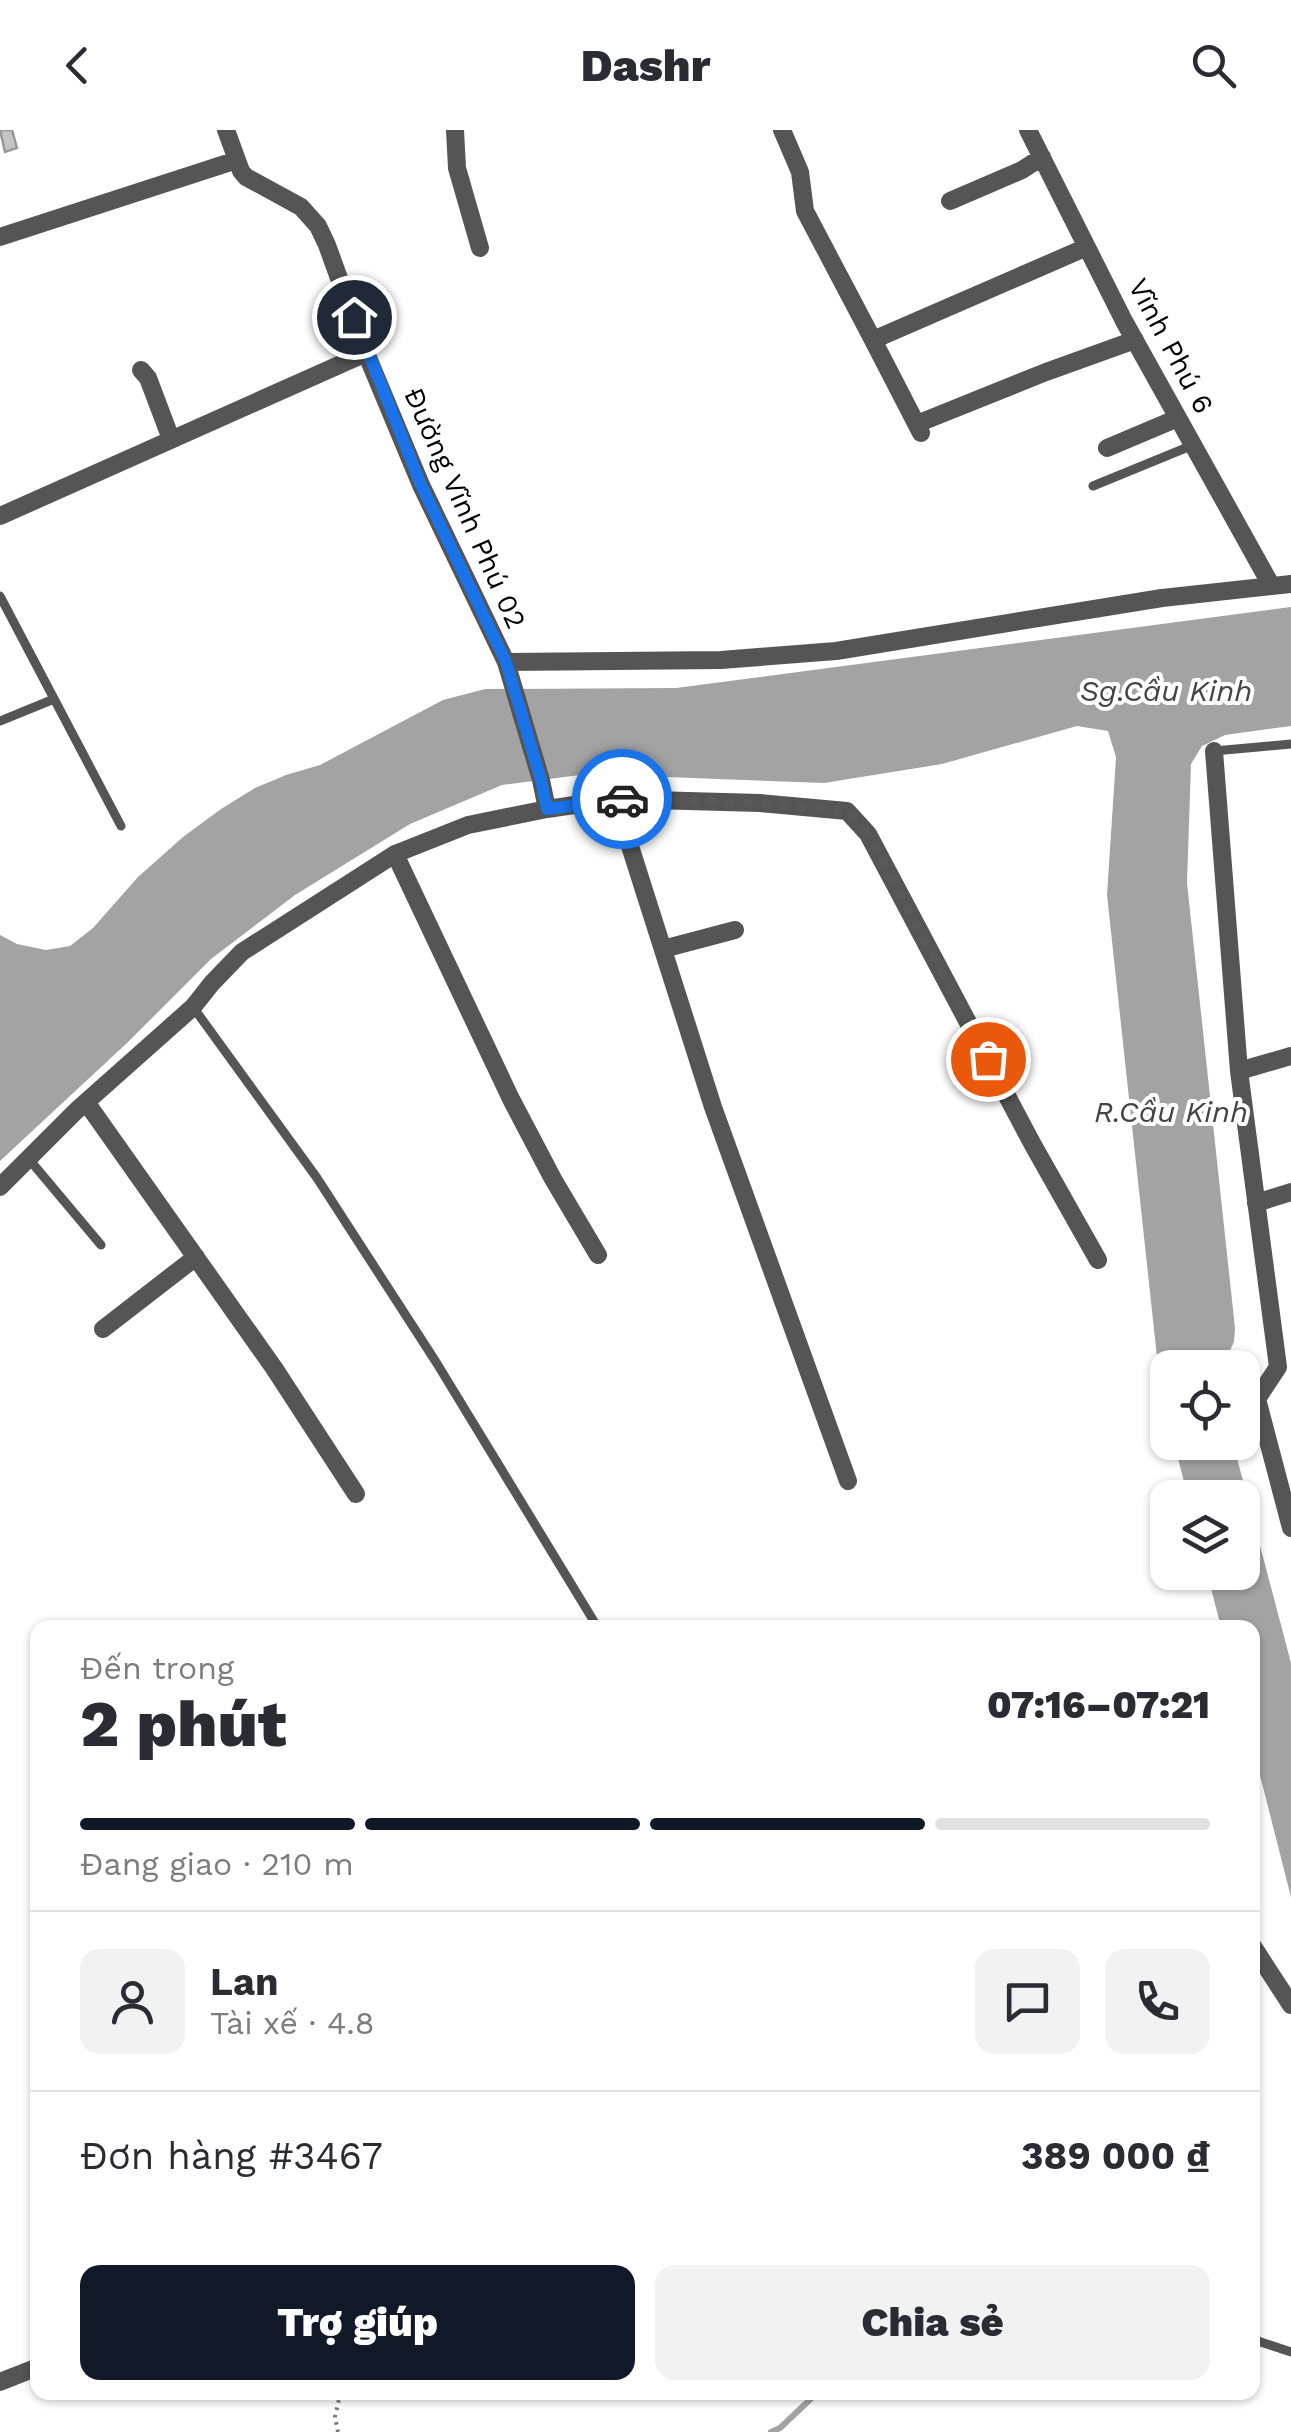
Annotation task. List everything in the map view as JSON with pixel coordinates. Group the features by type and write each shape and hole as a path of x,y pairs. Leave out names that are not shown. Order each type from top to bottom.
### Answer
{"street":[{"name":"Đường Vĩnh Phú 02","path":"226,130 246,177 301,207 318,226 327,245 366,353 421,485 508,669 547,809"},
{"path":"455,130 458,168 480,248"},
{"path":"782,130 800,172 805,211 923,427 1046,372 1135,340"},
{"name":"Vĩnh Phú 6","path":"1028,130 1135,340 1271,585"},
{"path":"950,200 1042,158"},
{"path":"0,237 237,160"},
{"path":"873,340 1087,246"},
{"path":"0,516 366,353"},
{"path":"142,370 172,440"},
{"path":"1107,448 1178,418"},
{"path":"508,669 836,651 1162,598 1291,584"},
{"path":"1214,751 1239,1071 1256,1203 1285,1365 1257,1399 1291,1528"},
{"path":"614,799 713,1107 848,1480"},
{"path":"0,1187 86,1102 194,1007 242,952 395,854 468,825 614,799 760,803 848,812 868,834 1098,1260"},
{"path":"395,854 511,1100 598,1255"},
{"path":"663,949 735,930"},
{"path":"1239,1071 1291,1056"},
{"path":"86,1102 274,1368 356,1494"},
{"path":"1256,1203 1291,1192"},
{"path":"103,1329 196,1257"},
{"path":"1260,1957 1291,2005"},
{"path":"0,2382 30,2370"}],"lane":[{"path":"1093,486 1193,445"},
{"path":"0,596 121,826"},
{"path":"0,721 54,699"},
{"path":"1214,751 1291,744"},
{"path":"194,1007 317,1178 436,1362 593,1620"},
{"path":"28,1158 100,1245"},
{"path":"1260,2341 1291,2352"}],"path":[{"path":"338,2432 335,2417 339,2400"}],"water":[{"name":"Sg.Cầu Kinh","path":"1291,607 1291,726 1225,735 1202,746 1191,764 1187,883 1235,1328 1230,1350 1156,1350 1107,895 1116,757 1108,731 1077,726 942,764 824,783 588,774 502,785 410,824 295,895 211,959 0,1161 0,935 17,944 46,950 70,946 93,928 138,877 221,809 255,788 320,765 443,700 485,689 676,688"},
{"path":"1178,1460 1237,1460 1243,1480 1184,1480"},
{"path":"1260,1545 1291,1663 1291,1897 1260,1775 1260,1620 1219,1620 1211,1590 1260,1590"}],"building":[{"path":"0,130 12,130 17,148 5,152"}],"waterway":[{"path":"771,2432 810,2400"}],"way so far":[{"path":"622,799 760,803 848,812 868,834 988,1059"}],"route":[{"path":"354,317 421,485 506,662 547,809 622,799"}],"water label":[{"name":"R.Cầu Kinh","path":"1171,1111"}]}
